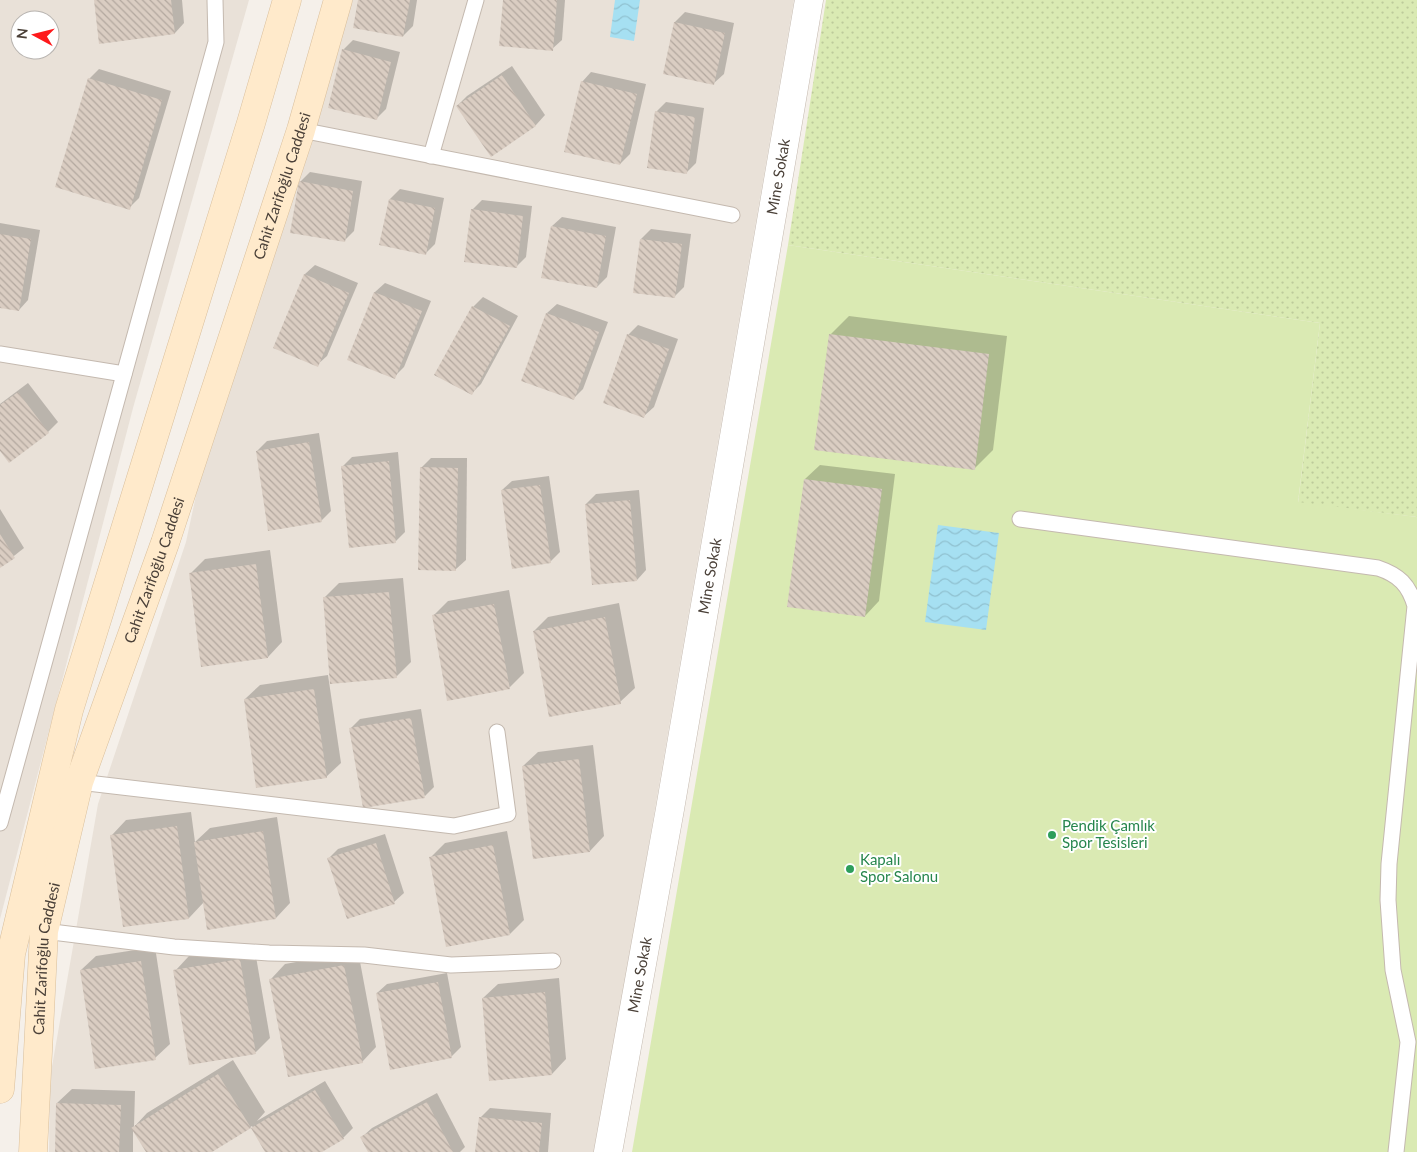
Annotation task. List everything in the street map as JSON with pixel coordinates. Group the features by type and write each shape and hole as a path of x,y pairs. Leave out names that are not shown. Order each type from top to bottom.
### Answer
{"main road":[{"name":"Cahit Zarifoğlu Caddesi","path":"0,1089 11,954 69,710 252,123 287,0"},
{"name":"Cahit Zarifoğlu Caddesi","path":"33,1152 44,931 79,782 165,543 301,130 338,0"}],"street":[{"name":"Mine Sokak","path":"608,1152 672,799 809,0"}],"lane":[{"path":"0,823 216,42 216,0"},
{"path":"431,156 476,0"},
{"path":"301,130 732,214"},
{"path":"0,354 124,374"},
{"path":"1020,519 1378,568 1392,573 1404,582 1411,593 1415,606 1390,854 1388,900 1393,970 1413,1042 1396,1152"},
{"path":"79,782 454,826 508,814 496,732"},
{"path":"44,931 174,947 269,953 364,955 451,965 552,961"}],"shaded area":[{"path":"0,0 249,0 133,408 0,919"},
{"path":"331,0 794,0 596,1152 49,1152 50,1078 98,804 186,542 250,244"}],"green space":[{"path":"826,0 1417,0 1417,517 1298,503 1320,323 788,245"},
{"name":"Pendik Çamlık Spor Tesisleri","path":"788,245 1320,323 1298,502 1417,517 1417,1152 632,1152"}],"water":[{"path":"615,0 640,0 634,41 610,37"},
{"path":"938,525 999,533 986,630 925,622"}],"building":[{"path":"94,0 171,0 175,34 99,44"},
{"path":"358,0 410,0 403,37 353,28"},
{"path":"503,0 557,0 553,51 499,46"},
{"path":"674,22 725,33 714,85 663,74"},
{"path":"342,49 391,62 377,120 328,108"},
{"path":"502,75 536,126 491,157 456,106"},
{"path":"88,78 162,100 130,210 55,187"},
{"path":"581,81 637,94 620,165 564,152"},
{"path":"655,111 695,117 687,174 647,168"},
{"path":"299,181 353,191 345,242 290,233"},
{"path":"389,199 435,208 426,255 379,245"},
{"path":"471,209 523,216 517,268 464,262"},
{"path":"551,226 606,236 597,288 541,278"},
{"path":"0,234 31,239 19,311 0,308"},
{"path":"640,239 682,244 675,298 633,293"},
{"path":"304,274 349,293 318,367 273,348"},
{"path":"374,292 422,311 395,379 347,360"},
{"path":"472,306 510,326 472,395 434,375"},
{"path":"546,313 599,332 574,400 521,381"},
{"path":"627,334 669,349 644,418 603,403"},
{"path":"829,334 989,354 975,470 814,450"},
{"path":"18,392 49,433 9,463 0,451 0,405"},
{"path":"309,442 322,522 268,531 256,451"},
{"path":"389,461 396,543 349,548 341,466"},
{"path":"420,467 458,468 456,571 418,570"},
{"path":"804,479 882,489 865,617 787,607"},
{"path":"540,485 551,563 512,569 501,490"},
{"path":"630,500 637,581 592,585 585,504"},
{"path":"0,534 15,558 0,568"},
{"path":"256,564 268,658 201,667 189,573"},
{"path":"389,592 397,678 330,684 323,597"},
{"path":"494,604 510,689 447,701 432,615"},
{"path":"605,617 621,704 549,717 533,631"},
{"path":"314,689 327,778 256,788 244,699"},
{"path":"411,718 425,798 363,808 349,728"},
{"path":"579,759 590,852 533,859 522,766"},
{"path":"177,826 189,919 123,927 110,835"},
{"path":"263,831 276,919 207,930 194,842"},
{"path":"376,843 395,904 347,919 327,858"},
{"path":"493,845 510,935 446,947 429,857"},
{"path":"240,959 256,1054 189,1065 173,970"},
{"path":"141,961 156,1060 95,1069 80,970"},
{"path":"344,965 363,1063 288,1077 269,979"},
{"path":"438,982 452,1058 390,1070 376,993"},
{"path":"545,992 552,1075 489,1081 482,998"},
{"path":"218,1074 251,1128 212,1152 146,1152 131,1128"},
{"path":"315,1090 344,1139 322,1152 265,1152 251,1128"},
{"path":"427,1102 453,1152 368,1152 360,1137"},
{"path":"56,1103 121,1105 119,1152 55,1152"},
{"path":"479,1117 542,1123 539,1152 475,1152"}],"place":[{"name":"Pendik Çamlık Spor Tesisleri","path":"1052,835"},
{"name":"Kapalı Spor Salonu","path":"850,869"}]}
